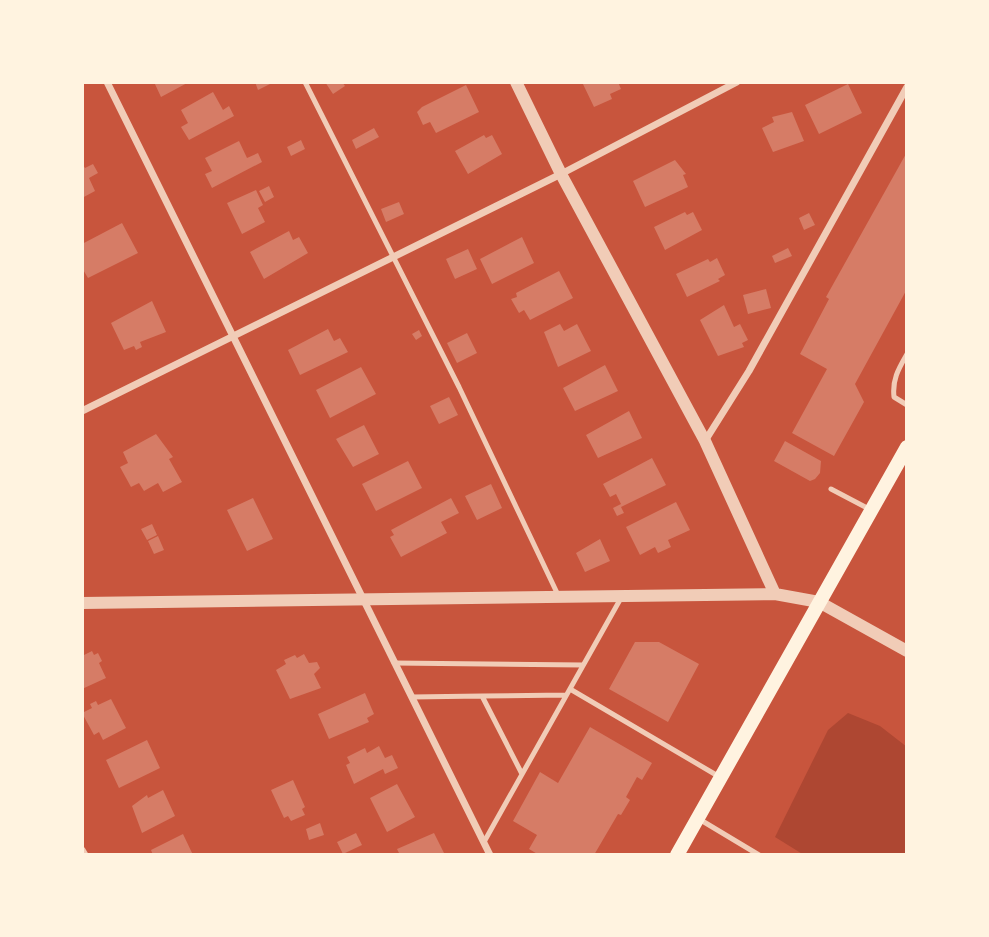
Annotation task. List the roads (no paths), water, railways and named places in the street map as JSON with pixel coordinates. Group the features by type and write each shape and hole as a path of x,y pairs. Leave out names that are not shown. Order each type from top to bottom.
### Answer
{"main road":[{"path":"677,855 907,446"}],"street":[{"path":"107,82 230,336 490,855"},
{"path":"516,82 561,174 705,441 775,594"},
{"path":"82,411 561,174 722,86 737,82"},
{"path":"705,441 749,371 907,87"},
{"path":"82,603 775,594 819,601 907,652"},
{"path":"82,850 85,855"}],"lane":[{"path":"305,82 559,597"},
{"path":"907,354 895,374 893,388 894,397 907,405"},
{"path":"831,489 871,510"},
{"path":"484,842 622,596"},
{"path":"394,663 583,665"},
{"path":"411,697 568,692 720,778"},
{"path":"482,696 522,774"},
{"path":"698,818 759,855"}]}
